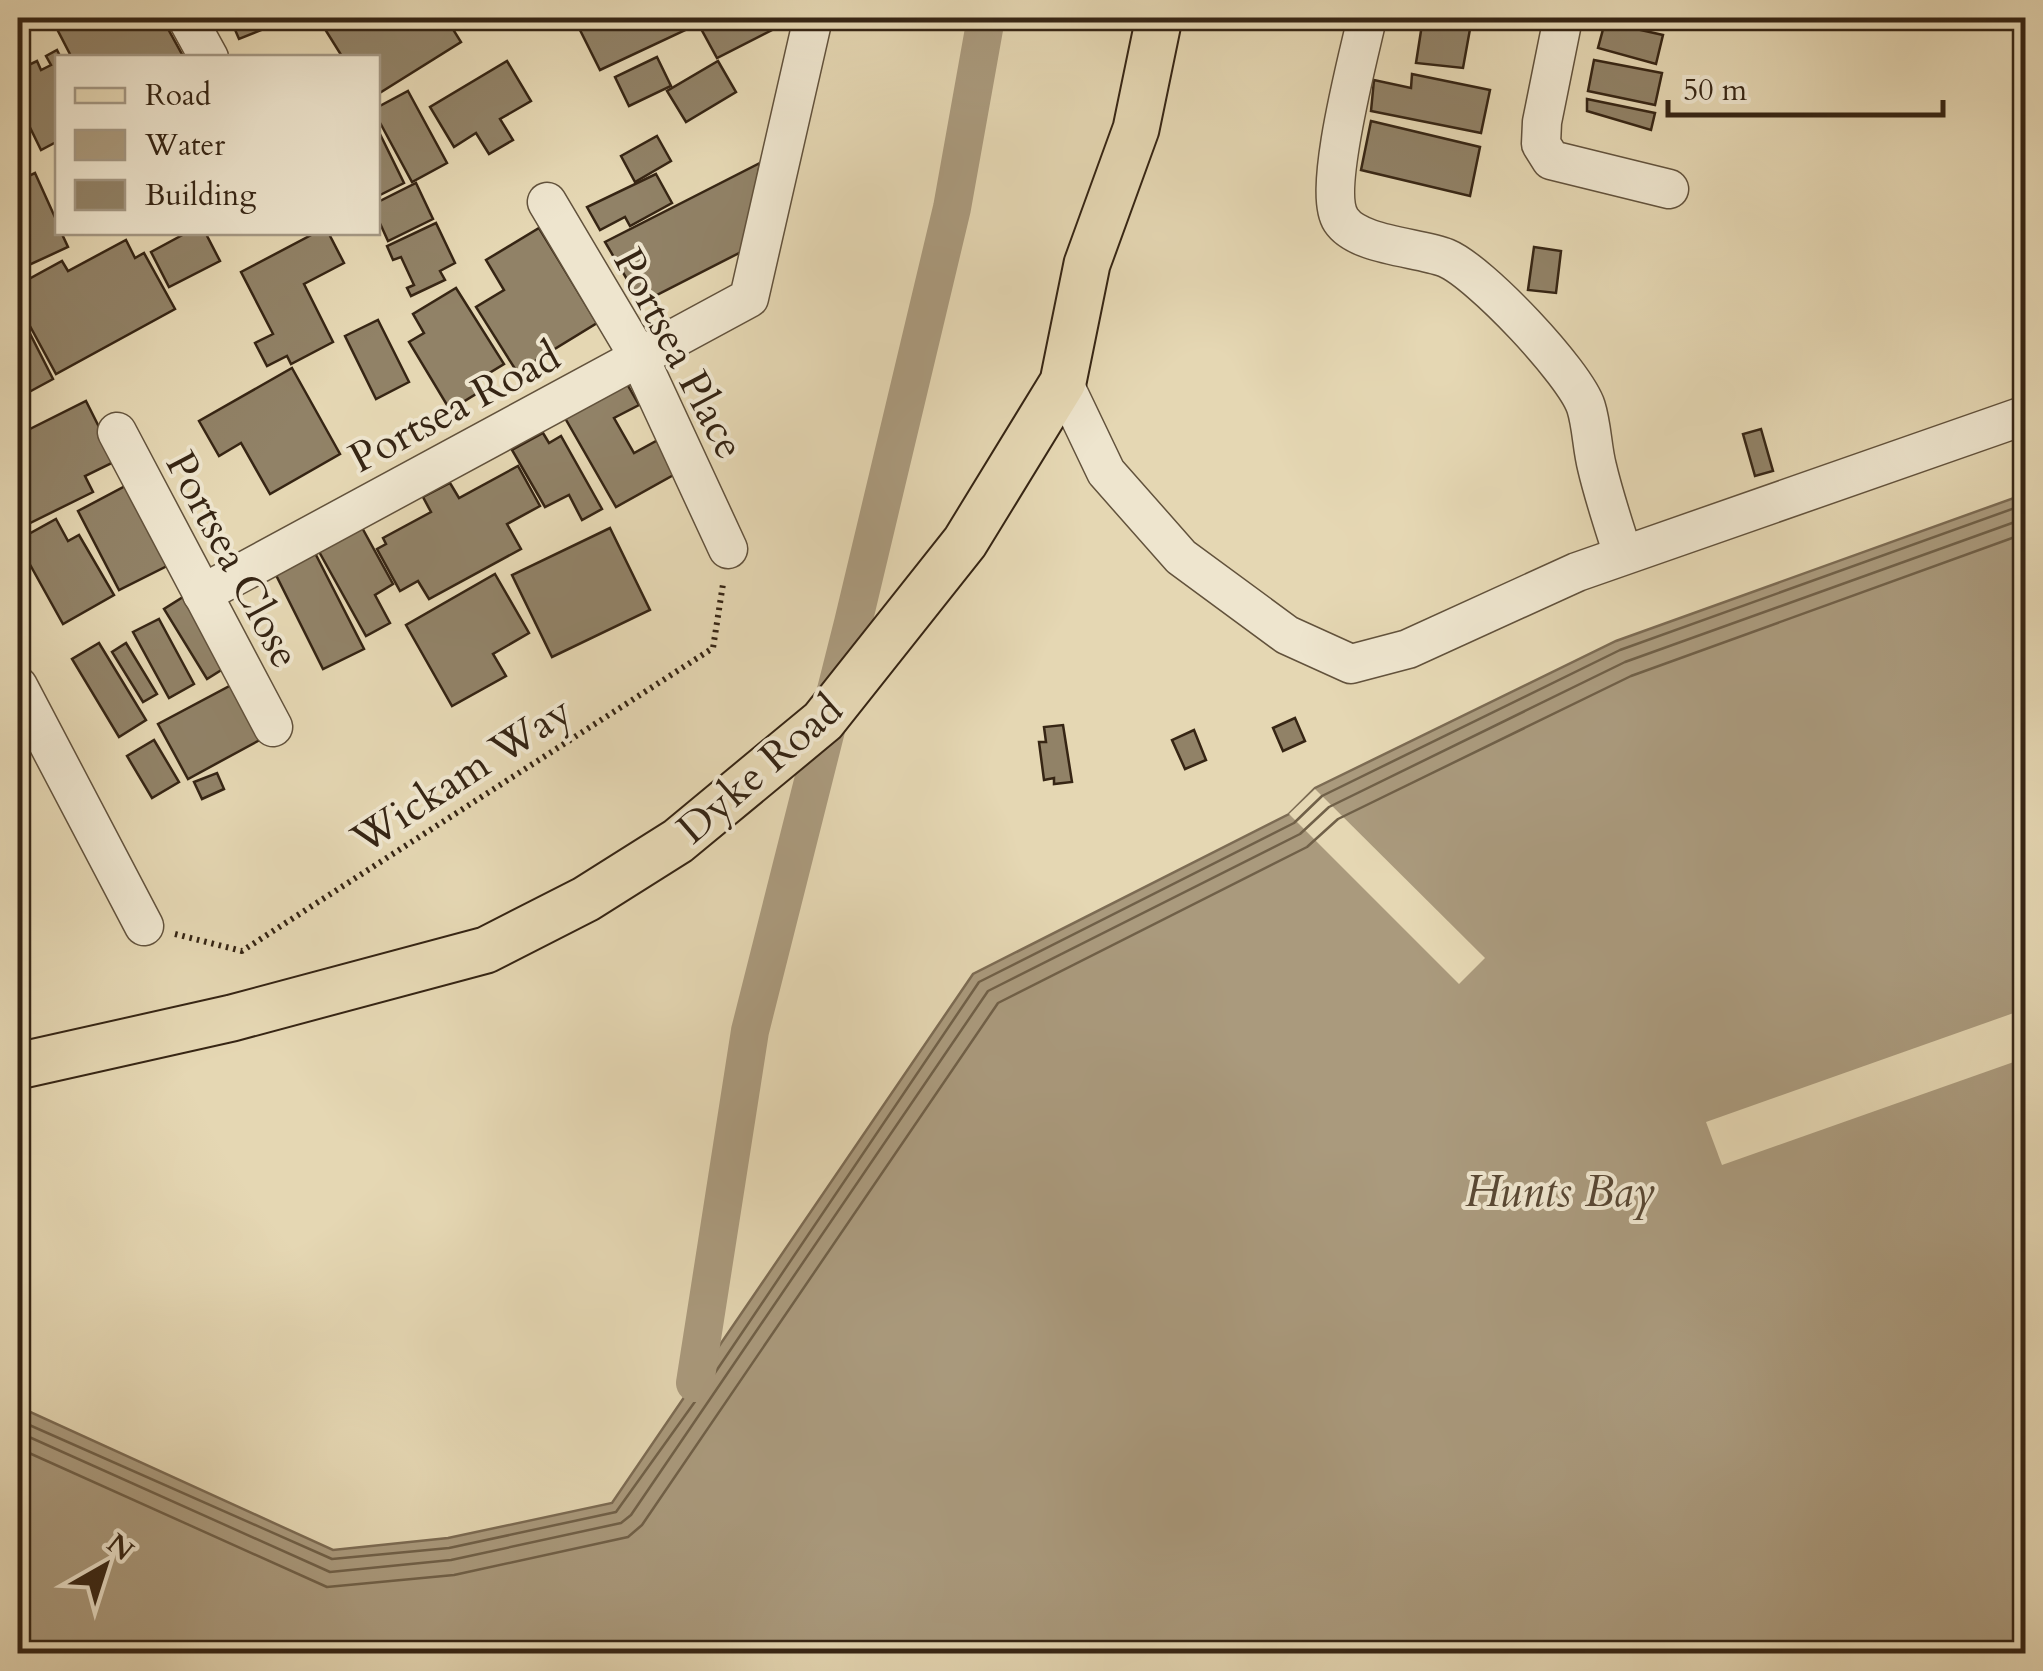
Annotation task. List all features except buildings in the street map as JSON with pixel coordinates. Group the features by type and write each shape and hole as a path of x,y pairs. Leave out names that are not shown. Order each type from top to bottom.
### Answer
{"main road":[{"name":"Dyke Road","path":"18,1066 232,1018 486,950 586,899 678,841 823,721 966,542 1062,382 1087,264 1136,129 1159,18"}],"street":[{"path":"188,18 207,55"},
{"name":"Portsea Road","path":"202,594 750,298 813,18"},
{"path":"1367,18 1334,192 1340,219 1358,234 1449,259 1504,304 1556,362 1585,404 1597,468 1622,555"},
{"path":"1562,18 1542,122 1541,144 1551,160 1670,189"},
{"name":"Portsea Place","path":"547,202 640,356 728,548"},
{"path":"1062,382 1106,472 1181,557 1287,634 1351,664 1408,649 1622,555 2026,415"},
{"name":"Portsea Close","path":"116,432 273,727"},
{"path":"18,686 144,926"}],"path":[{"name":"Wickam Way","path":"144,926 242,951 696,659 712,648 728,548"}],"water":[{"name":"Hunts Bay","path":"2025,494 2025,1653 18,1653 18,1410 26,1410 333,1550 448,1538 612,1503 973,974 1289,814 1315,788 1616,641"}],"pier":[{"path":"1315,789 1485,958 1459,984 1289,814"},
{"path":"2025,1009 2025,1058 1722,1165 1706,1122"}],"waterway":[{"path":"695,1383 750,1031 952,208 986,18"}]}
